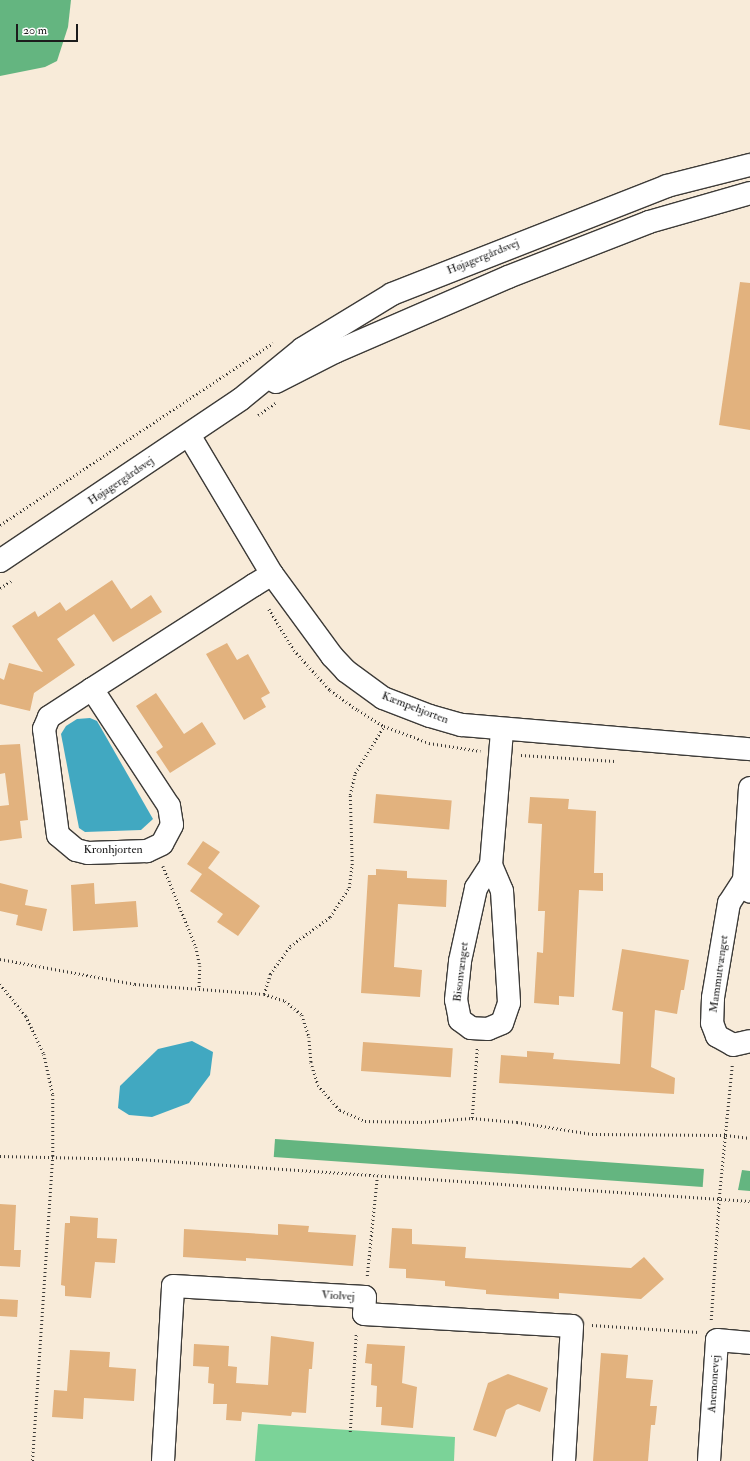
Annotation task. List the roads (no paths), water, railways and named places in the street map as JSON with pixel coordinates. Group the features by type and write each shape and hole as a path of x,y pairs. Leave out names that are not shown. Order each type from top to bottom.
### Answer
{"street":[{"name":"Højagergårdsvej","path":"0,561 241,399 302,349 392,294 667,186 750,165"},
{"name":"Højagergårdsvej","path":"241,399 335,352 508,276 649,222 750,192"},
{"name":"Kæmpehjorten","path":"189,435 263,579 346,671 383,698 430,716 462,725 502,730 750,749"},
{"name":"Kronhjorten","path":"92,689 169,806 172,825 162,844 147,851 88,853 76,850 58,835 44,729 49,717 92,689 263,579"},
{"name":"Bisonvænget","path":"490,865 502,891 509,1003 502,1023 488,1029 471,1028 460,1020 456,1000 460,961 476,888 490,865 502,730"},
{"name":"Mammutvænget","path":"742,1043 717,1036 712,1023 713,998 729,903 747,886 750,788"},
{"name":"Violvej","path":"163,1461 173,1286 572,1326 564,1461"},
{"name":"Anemonevej","path":"709,1461 714,1336 750,1342"}],"water":[{"path":"90,718 97,721 153,819 141,830 85,832 79,828 61,734 66,726 77,719"},
{"path":"192,1041 213,1052 210,1075 189,1103 152,1117 129,1115 118,1108 120,1086 158,1049"}]}
